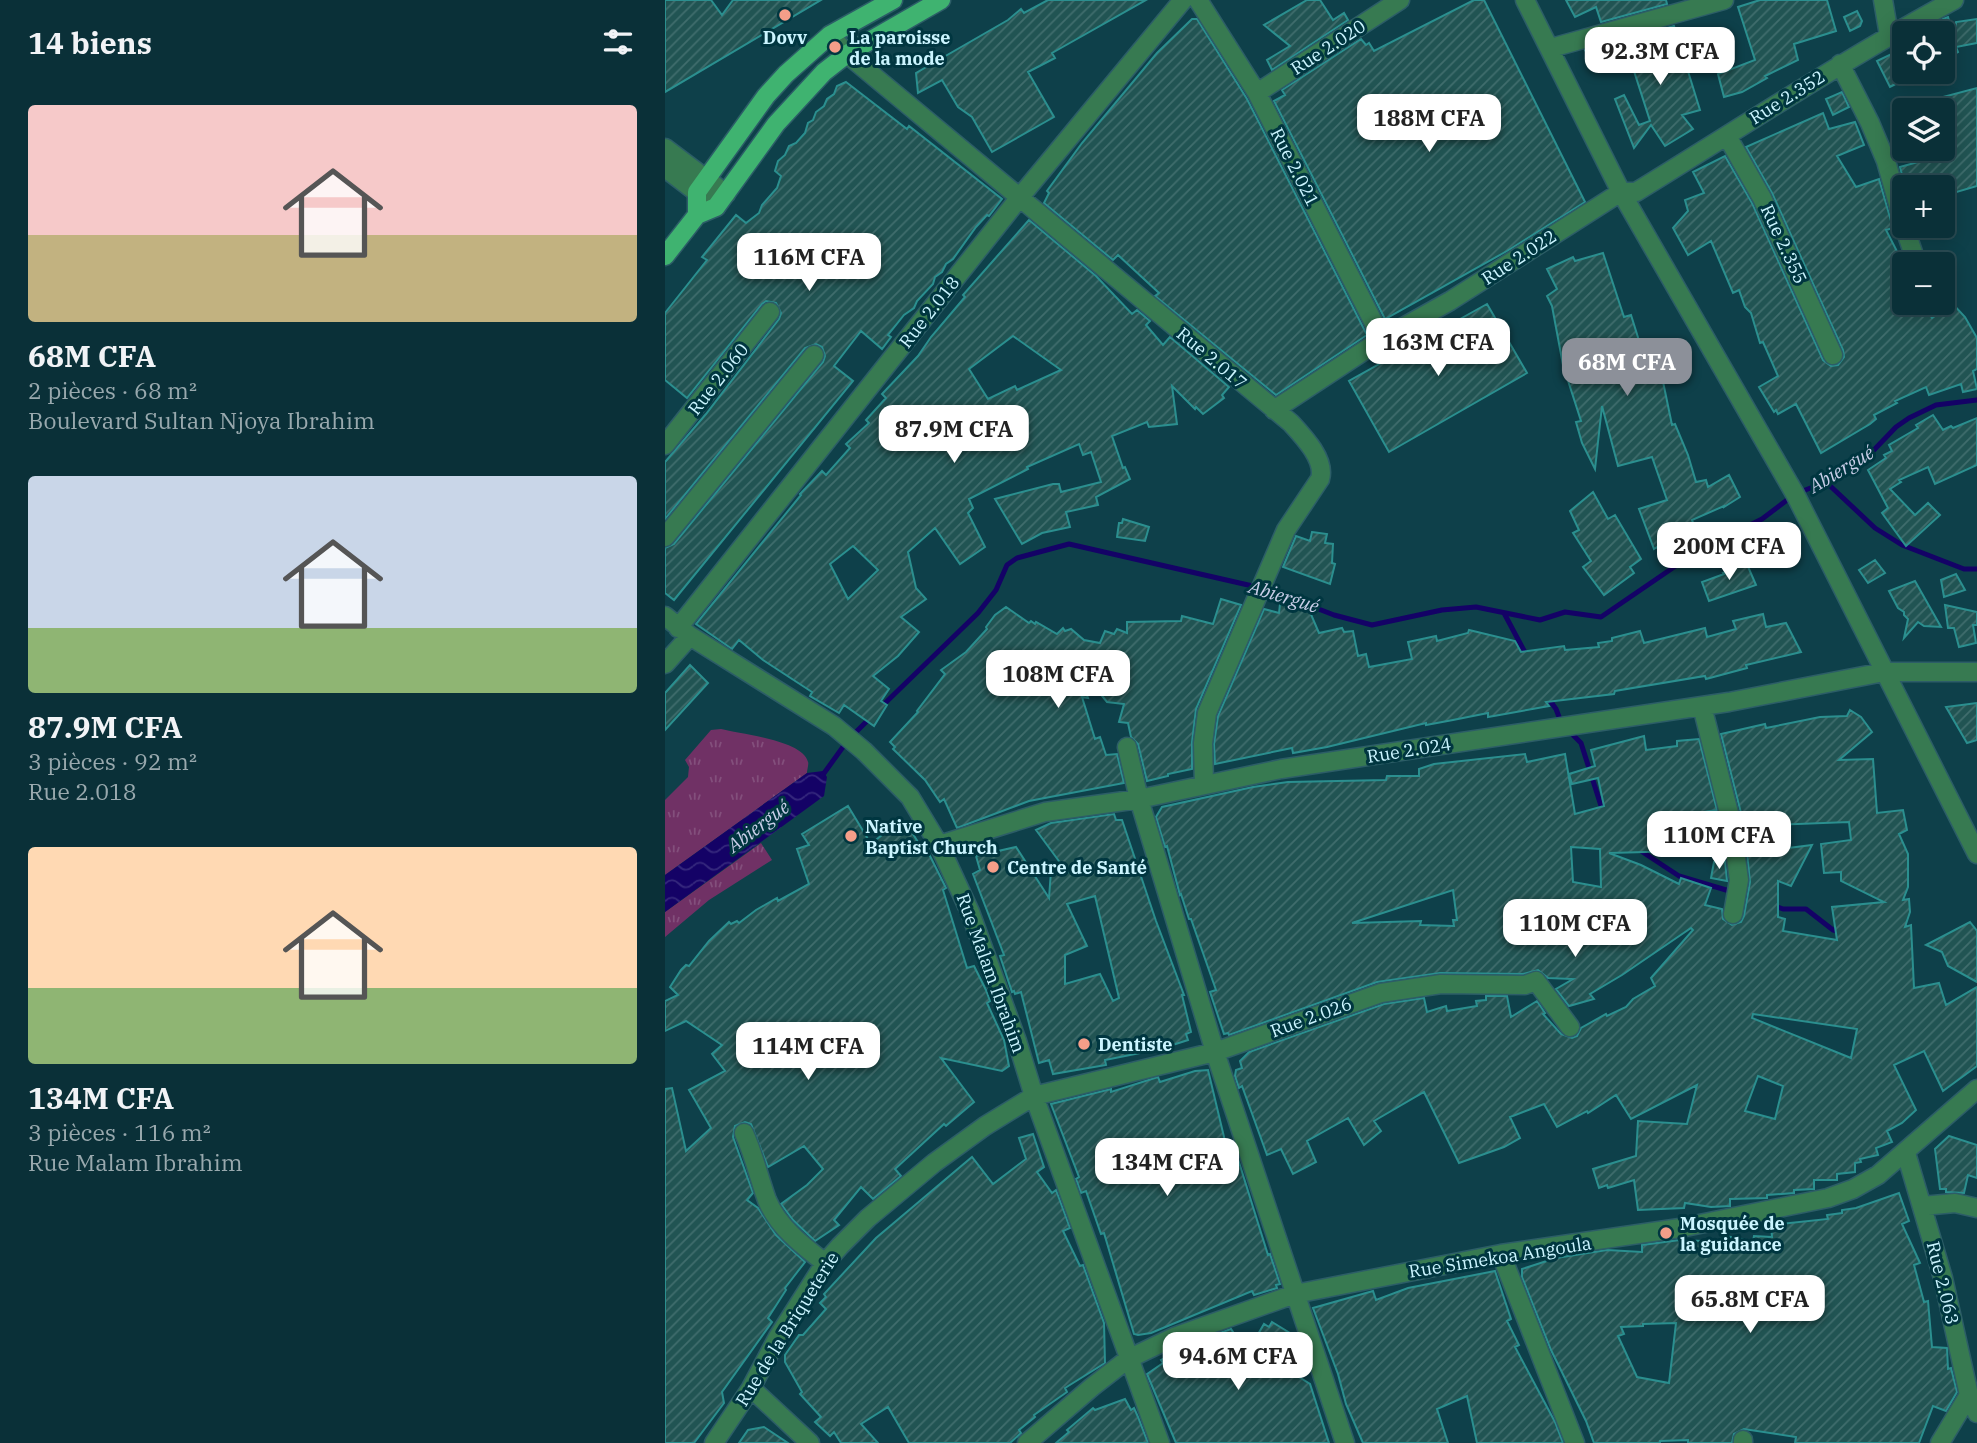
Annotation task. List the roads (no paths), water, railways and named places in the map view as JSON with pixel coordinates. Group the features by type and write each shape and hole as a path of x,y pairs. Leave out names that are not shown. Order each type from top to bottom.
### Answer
{"main road":[{"path":"697,215 702,185 766,96 806,54 830,35 893,0"},
{"path":"665,256 697,215 721,201 776,124 824,72 847,54 940,0"}],"street":[{"name":"Rue 2.018","path":"665,664 678,626 1020,197 1183,0"},
{"name":"Rue 2.021","path":"1198,0 1257,93 1382,339"},
{"name":"Rue 2.020","path":"1257,93 1400,0"},
{"path":"1525,0 1621,192 1795,494 1977,854"},
{"path":"1551,48 1724,0"},
{"path":"1884,0 1889,35"},
{"name":"Rue 2.352","path":"1621,192 1636,192 1840,64 1954,0"},
{"name":"Rue 2.017","path":"830,35 847,54 1291,423 1315,455 1322,472 1286,530 1207,713 1203,743 1205,784"},
{"path":"1840,64 1886,161 1892,182"},
{"name":"Rue 2.355","path":"1727,136 1762,198 1833,355"},
{"path":"665,148 721,201"},
{"path":"665,168 702,185"},
{"name":"Rue 2.022","path":"1274,410 1382,339 1450,301 1621,192"},
{"name":"Rue 2.060","path":"665,445 771,312"},
{"path":"665,537 814,355"},
{"name":"Rue Malam Ibrahim","path":"678,626 834,726 864,751 910,797 939,845 970,912 1160,1443"},
{"name":"Rue 2.024","path":"939,845 1045,813 1139,799 1281,769 1702,706 1884,672 1977,672"},
{"path":"1702,706 1733,833 1739,880 1733,914"},
{"path":"1127,747 1139,799 1215,1052 1345,1443"},
{"name":"Rue 2.026","path":"1034,1096 1215,1052 1356,1000 1441,984 1525,985 1536,981 1570,1027"},
{"name":"Rue Simekoa Angoula","path":"1027,1443 1128,1359 1174,1337 1295,1294 1501,1254 1680,1228 1828,1198 1853,1189 1878,1175 1906,1153 1977,1088"},
{"name":"Rue de la Briqueterie","path":"714,1443 751,1388 778,1337 825,1263 867,1218 934,1163 985,1126 1034,1096"},
{"path":"744,1133 768,1202 793,1238 825,1263"},
{"name":"Rue 2.063","path":"1906,1153 1943,1278 1969,1395 1977,1413"},
{"path":"1922,1206 1955,1203 1977,1208"},
{"path":"1501,1254 1575,1443"},
{"path":"751,1388 810,1443"},
{"path":"1940,1443 1969,1395"}],"water":[{"path":"823,771 827,777 824,796 665,912 665,875 807,773"}],"waterway":[{"name":"Abiergué","path":"880,708 978,613 996,590 1007,565 1017,558 1069,544 1270,590 1334,615 1372,625 1442,610 1476,607 1540,620 1565,612 1601,617 1696,552 1762,519 1795,494 1826,482 1872,452 1896,427 1909,418 1936,405 1977,400"},
{"path":"1826,482 1875,528 1902,545 1964,569 1977,569"},
{"path":"1504,613 1528,658"},
{"path":"1546,695 1561,722"},
{"name":"Abiergué","path":"822,776 848,740 871,717"},
{"path":"1570,732 1581,743 1603,812"},
{"path":"1638,849 1679,876 1753,898"},
{"path":"1772,905 1783,909 1806,909 1833,930 1842,932"}],"place":[{"name":"Dovv","path":"785,15"},
{"name":"La paroisse de la mode","path":"835,47"},
{"name":"Native Baptist Church","path":"851,836"},
{"name":"Centre de Santé","path":"993,867"},
{"name":"Dentiste","path":"1084,1044"},
{"name":"Mosquée de la guidance","path":"1666,1233"}]}
